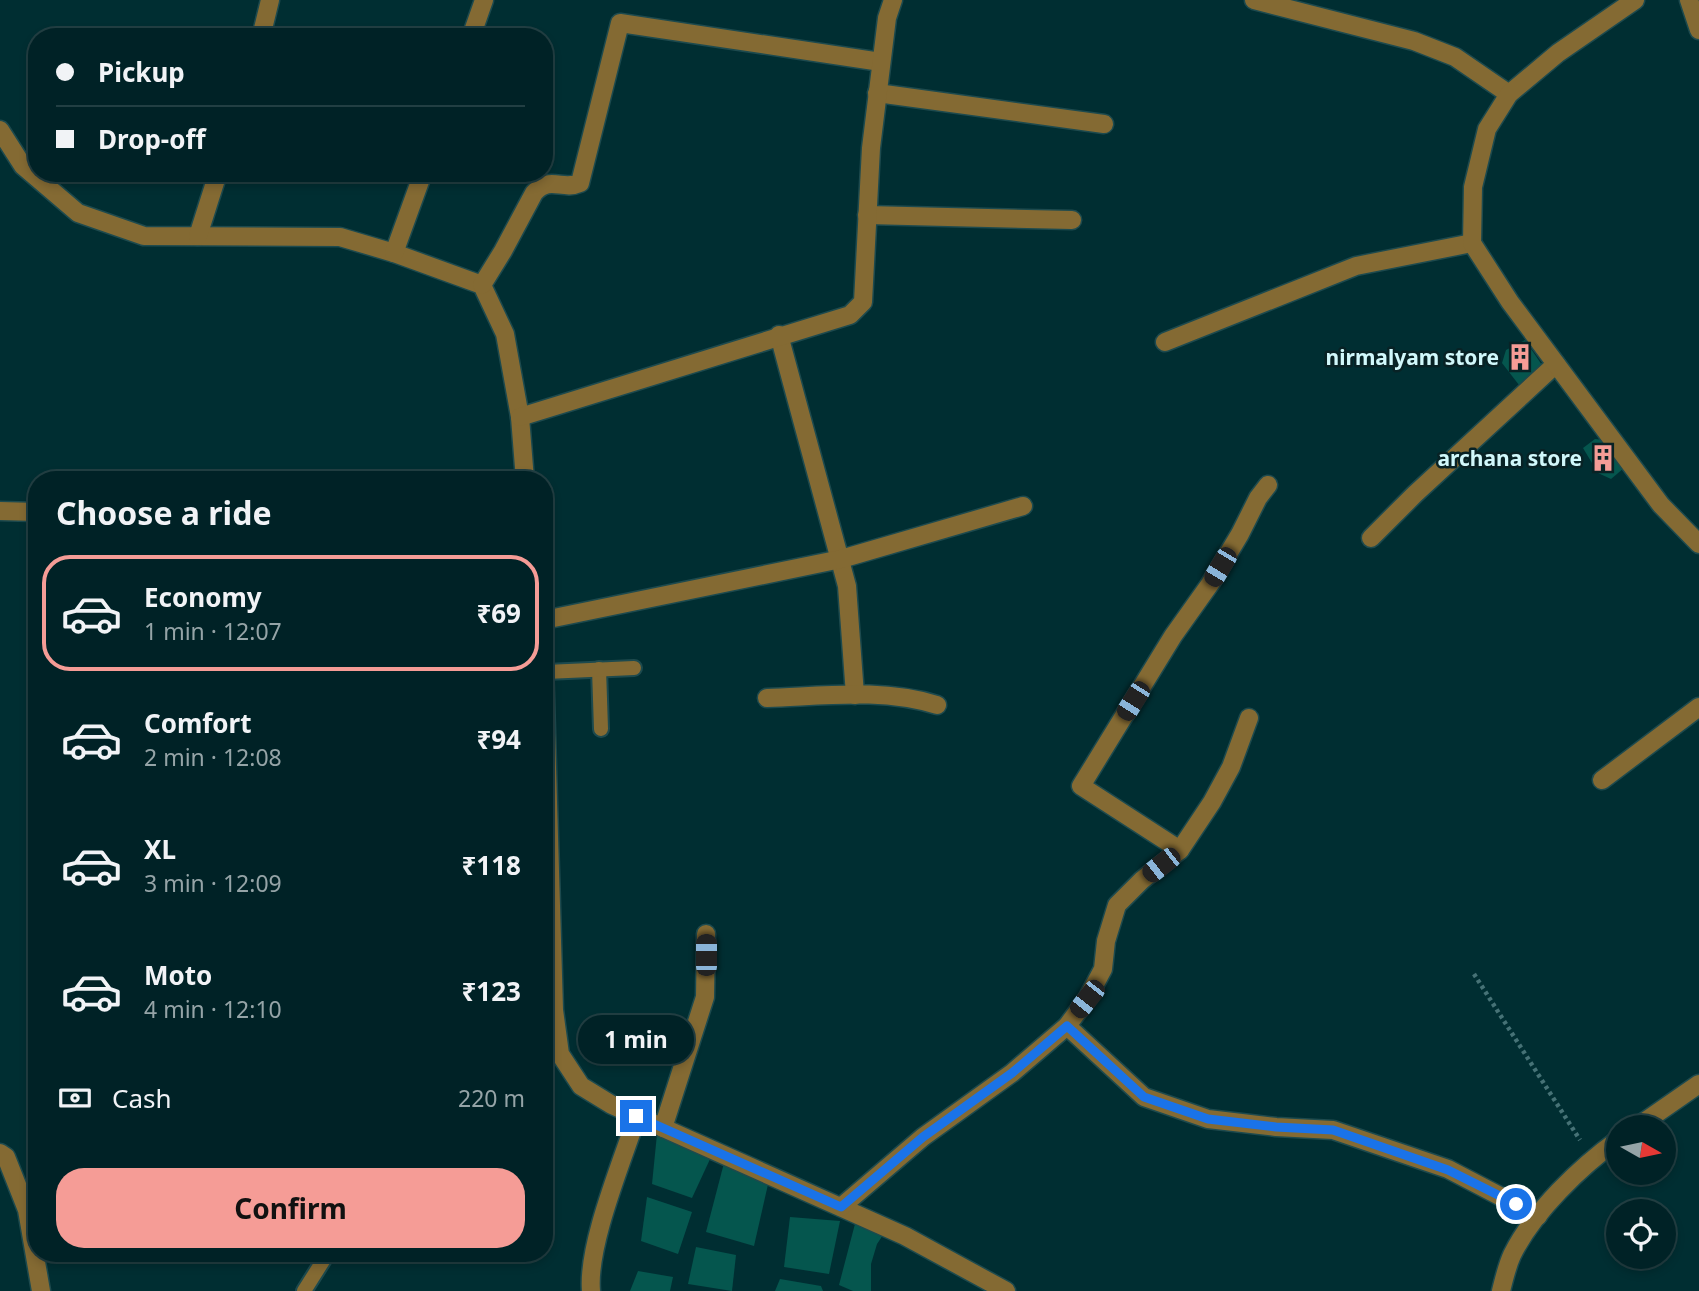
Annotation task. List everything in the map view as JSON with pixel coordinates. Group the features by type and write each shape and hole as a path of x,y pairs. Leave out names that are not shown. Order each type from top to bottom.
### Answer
{"street":[{"path":"263,28 270,0"},
{"path":"474,28 484,0"},
{"path":"520,417 850,315 863,302 871,148 887,18 893,0"},
{"path":"1254,0 1414,41 1455,58 1509,94"},
{"path":"1635,0 1558,53 1509,94 1488,129 1473,187 1472,243 1510,302 1661,505 1699,544"},
{"path":"1689,0 1699,30"},
{"path":"482,285 534,193 549,183 580,183 620,23 881,62"},
{"path":"877,93 1104,124"},
{"path":"0,130 28,170"},
{"path":"42,182 78,213 144,236 340,237 394,253 482,285 505,334 520,417 524,471"},
{"path":"198,236 215,182"},
{"path":"394,253 419,182"},
{"path":"867,215 1072,220"},
{"path":"1165,342 1356,266 1472,243"},
{"path":"779,335 841,559 846,586 855,695"},
{"path":"1371,538 1556,364"},
{"path":"1180,850 1081,786 1173,636 1216,574 1268,485"},
{"path":"553,618 841,559 1023,506"},
{"path":"0,511 28,512"},
{"path":"767,698 885,695 937,705"},
{"path":"1602,780 1699,707"},
{"path":"841,1207 923,1137 1012,1073 1067,1026 1087,999 1103,969 1106,941 1117,905 1142,880 1180,850 1212,802 1231,767 1248,718"},
{"path":"663,1128 705,996 706,934"},
{"path":"1067,1026 1144,1097 1208,1119 1333,1130 1448,1170 1538,1216"},
{"path":"553,1027 560,1054 581,1086 612,1105 905,1236 1006,1291"},
{"path":"1654,1115 1699,1084"},
{"path":"591,1291 590,1279 599,1231 636,1116"},
{"path":"1501,1291 1512,1254 1538,1216 1592,1158 1606,1148"},
{"path":"0,1153 6,1157 28,1221"},
{"path":"36,1262 41,1291"}],"lane":[{"path":"553,667 634,668"},
{"path":"599,669 601,729"},
{"path":"304,1291 322,1262"}],"path":[{"path":"1474,974 1592,1158"}],"building":[{"name":"nirmalyam store","path":"1525,340 1544,368 1519,385 1502,363 1506,350"},
{"name":"archana store","path":"1595,439 1605,440 1624,468 1611,479 1598,473 1583,448"},
{"path":"657,1134 711,1157 692,1198 652,1184"},
{"path":"724,1163 769,1180 754,1246 706,1232"},
{"path":"647,1197 692,1212 678,1254 641,1241"},
{"path":"790,1217 840,1221 829,1274 784,1267"},
{"path":"856,1220 885,1232 877,1244 871,1264 871,1291 853,1291 839,1285"},
{"path":"696,1247 736,1255 732,1291 688,1284"},
{"path":"638,1271 673,1277 670,1291 630,1291"},
{"path":"780,1279 821,1286 823,1291 775,1291"}],"place":[{"name":"nirmalyam store","path":"1520,357"},
{"name":"archana store","path":"1603,458"}],"route":[{"path":"636,1116 841,1207 923,1137 1012,1073 1067,1026 1144,1097 1208,1119 1333,1130 1448,1170 1516,1204"}]}
